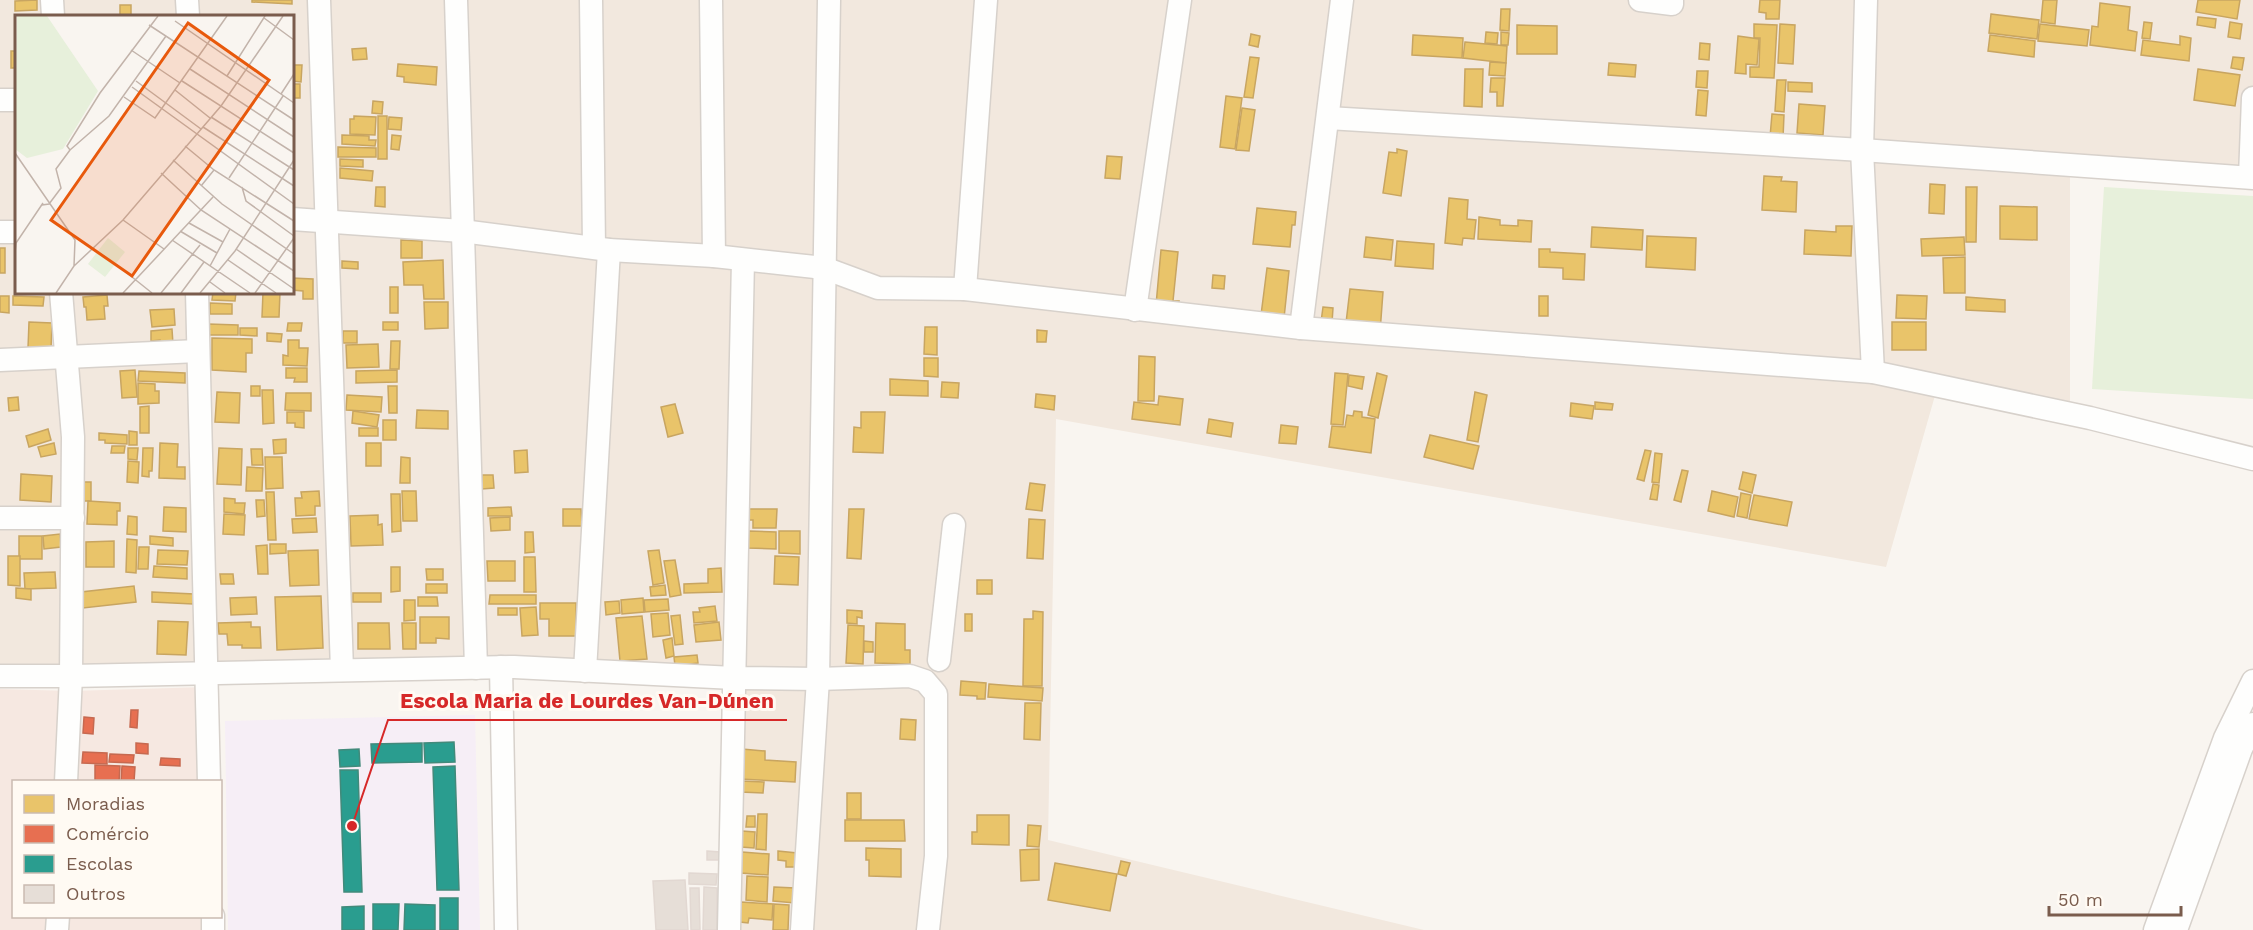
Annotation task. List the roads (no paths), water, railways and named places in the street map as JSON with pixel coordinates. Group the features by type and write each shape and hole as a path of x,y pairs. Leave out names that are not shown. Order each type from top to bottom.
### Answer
{"street":[{"path":"52,0 53,15"},
{"path":"319,0 342,670"},
{"path":"456,0 476,668"},
{"path":"585,671 601,248 591,0"},
{"path":"711,0 714,256"},
{"path":"802,930 818,679 829,0"},
{"path":"965,289 986,0"},
{"path":"1135,310 1180,0"},
{"path":"1301,328 1342,0"},
{"path":"1640,0 1672,3 1672,0"},
{"path":"1866,0 1862,150 1873,372"},
{"path":"1328,118 1862,150 2252,177 2253,98"},
{"path":"294,219 462,231 601,248 714,256 824,268 878,288 965,289 1301,328 1873,372 2090,418 2253,459"},
{"path":"729,930 743,260"},
{"path":"61,294 73,437 71,676 66,780"},
{"path":"197,294 209,780"},
{"path":"0,360 198,351"},
{"path":"0,518 73,518"},
{"path":"939,660 954,525"},
{"path":"501,667 506,930"},
{"path":"0,676 501,667 734,678 818,679 910,676 925,681 936,694 936,856 928,930"},
{"path":"2155,930 2225,738 2253,681"},
{"path":"2176,930 2241,749 2253,724"}],"place":[{"name":"Escola Maria de Lourdes Van-Dúnen","path":"352,826"}]}
